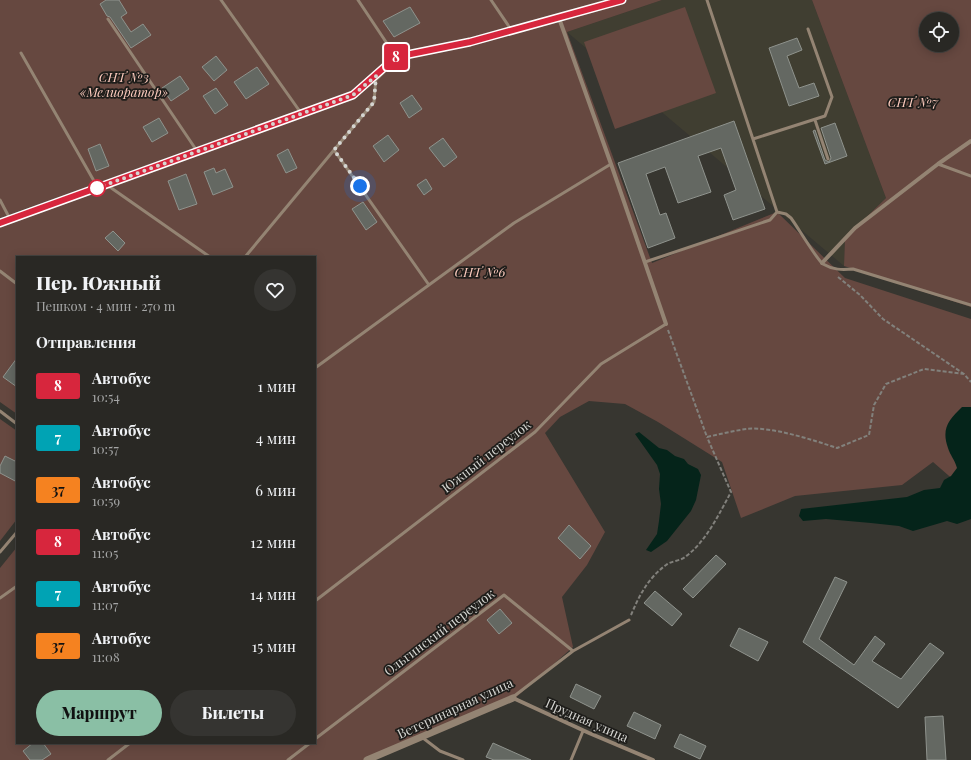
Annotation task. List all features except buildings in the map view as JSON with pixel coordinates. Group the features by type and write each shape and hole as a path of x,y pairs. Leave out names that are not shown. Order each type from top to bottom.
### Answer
{"street":[{"path":"0,223 353,95 396,57 470,42 617,1"},
{"path":"559,18 666,324"},
{"path":"822,263 855,228 938,164 971,141"},
{"name":"Прудная улица","path":"513,698 583,731 653,760"},
{"name":"Ветеринарная улица","path":"368,760 377,758 421,737 513,698"}],"lane":[{"path":"222,0 301,113"},
{"path":"358,0 396,57"},
{"path":"491,0 512,31"},
{"path":"707,0 777,212"},
{"path":"108,19 197,151"},
{"path":"753,139 825,116 832,98 808,29"},
{"path":"21,53 102,186 208,256"},
{"path":"246,256 374,102 376,76"},
{"path":"815,120 828,160"},
{"path":"334,150 429,285"},
{"path":"316,367 514,223 611,164"},
{"path":"938,164 971,176"},
{"path":"0,200 10,219"},
{"path":"645,262 770,220 777,212"},
{"path":"777,212 786,214 791,218 822,263 834,269 853,270 971,305"},
{"path":"0,272 16,283"},
{"name":"Южный переулок","path":"316,600 535,432 601,364 666,324"},
{"path":"0,411 16,423"},
{"path":"0,552 16,533"},
{"path":"0,598 16,587"},
{"name":"Ольгинский переулок","path":"316,738 504,595 573,651"},
{"name":"Ветеринарная улица","path":"513,698 573,651 629,620"},
{"path":"571,760 583,731"},
{"path":"421,737 440,751 463,760"},
{"path":"108,760 129,744"},
{"path":"288,760 309,744"}],"path":[{"path":"838,277 860,295 883,319 964,374 971,382"},
{"path":"629,620 639,596 651,579 666,565 685,558 704,539 730,492 707,437 666,324"},
{"path":"707,437 748,429 766,430 801,437 837,448 869,435 874,405 886,384 924,369 964,374"}],"shaded area":[{"path":"662,0 812,0 886,198 845,238 844,266 567,32"},
{"path":"962,407 971,407 971,519 957,524 947,521 913,531 899,526 871,523 826,519 803,521 799,516 801,509 907,497 924,490 940,488 944,480 951,476 957,468 949,451 945,435 950,420"},
{"path":"639,432 659,448 667,450 675,456 684,459 688,464 698,469 701,475 696,500 691,511 667,541 651,552 646,550 657,534 661,504 659,489 660,474 657,465 635,434"}],"green space":[{"name":"СНТ №6","path":"0,0 662,0 567,32 652,263 777,212 845,278 971,319 971,495 933,462 902,485 795,496 741,518 722,462 658,422 625,404 589,401 560,417 545,433 605,532 587,565 562,597 573,647 513,700 373,760 0,760 0,568 16,548 16,744 316,744 316,256 16,256 16,413 0,402 0,227 326,101 0,218"},
{"name":"СНТ №7","path":"812,0 971,0 971,307 844,266 845,238 886,198"},
{"path":"685,7 716,93 615,129 584,42"},
{"path":"0,419 16,430 16,520 0,541"}],"bus line":[{"name":"8","path":"0,223 353,95 396,57 470,42 622,0"}],"route":[{"path":"97,188 353,95 376,76 374,102 334,150 360,186"}],"park label":[{"name":"СНТ №3 «Мелиоратор»","path":"124,84"}]}
